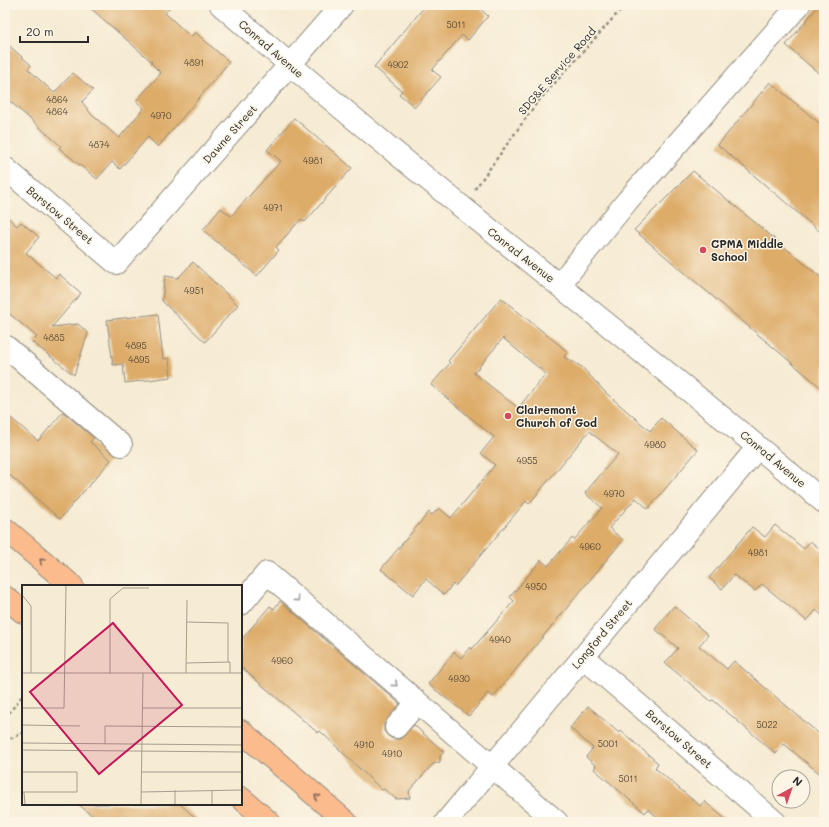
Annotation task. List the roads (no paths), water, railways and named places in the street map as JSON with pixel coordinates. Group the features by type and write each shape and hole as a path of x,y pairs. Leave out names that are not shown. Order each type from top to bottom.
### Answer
{"main road":[{"path":"5,529 71,585"},
{"path":"5,597 22,611"},
{"path":"242,732 346,822"},
{"path":"242,799 269,822"}],"street":[{"name":"Conrad Avenue","path":"221,5 290,66 824,502"},
{"name":"Dawne Street","path":"116,263 342,5"},
{"path":"559,285 628,200 799,5"},
{"name":"Barstow Street","path":"5,168 116,263"},
{"path":"5,346 121,445"},
{"name":"Longford Street","path":"446,822 758,447"},
{"path":"242,603 267,573 491,767 557,822"},
{"name":"Barstow Street","path":"583,657 775,822"},
{"path":"396,727 417,703"}],"place":[{"name":"CPMA Middle School","path":"703,250"},
{"name":"Clairemont Church of God","path":"508,416"}]}
